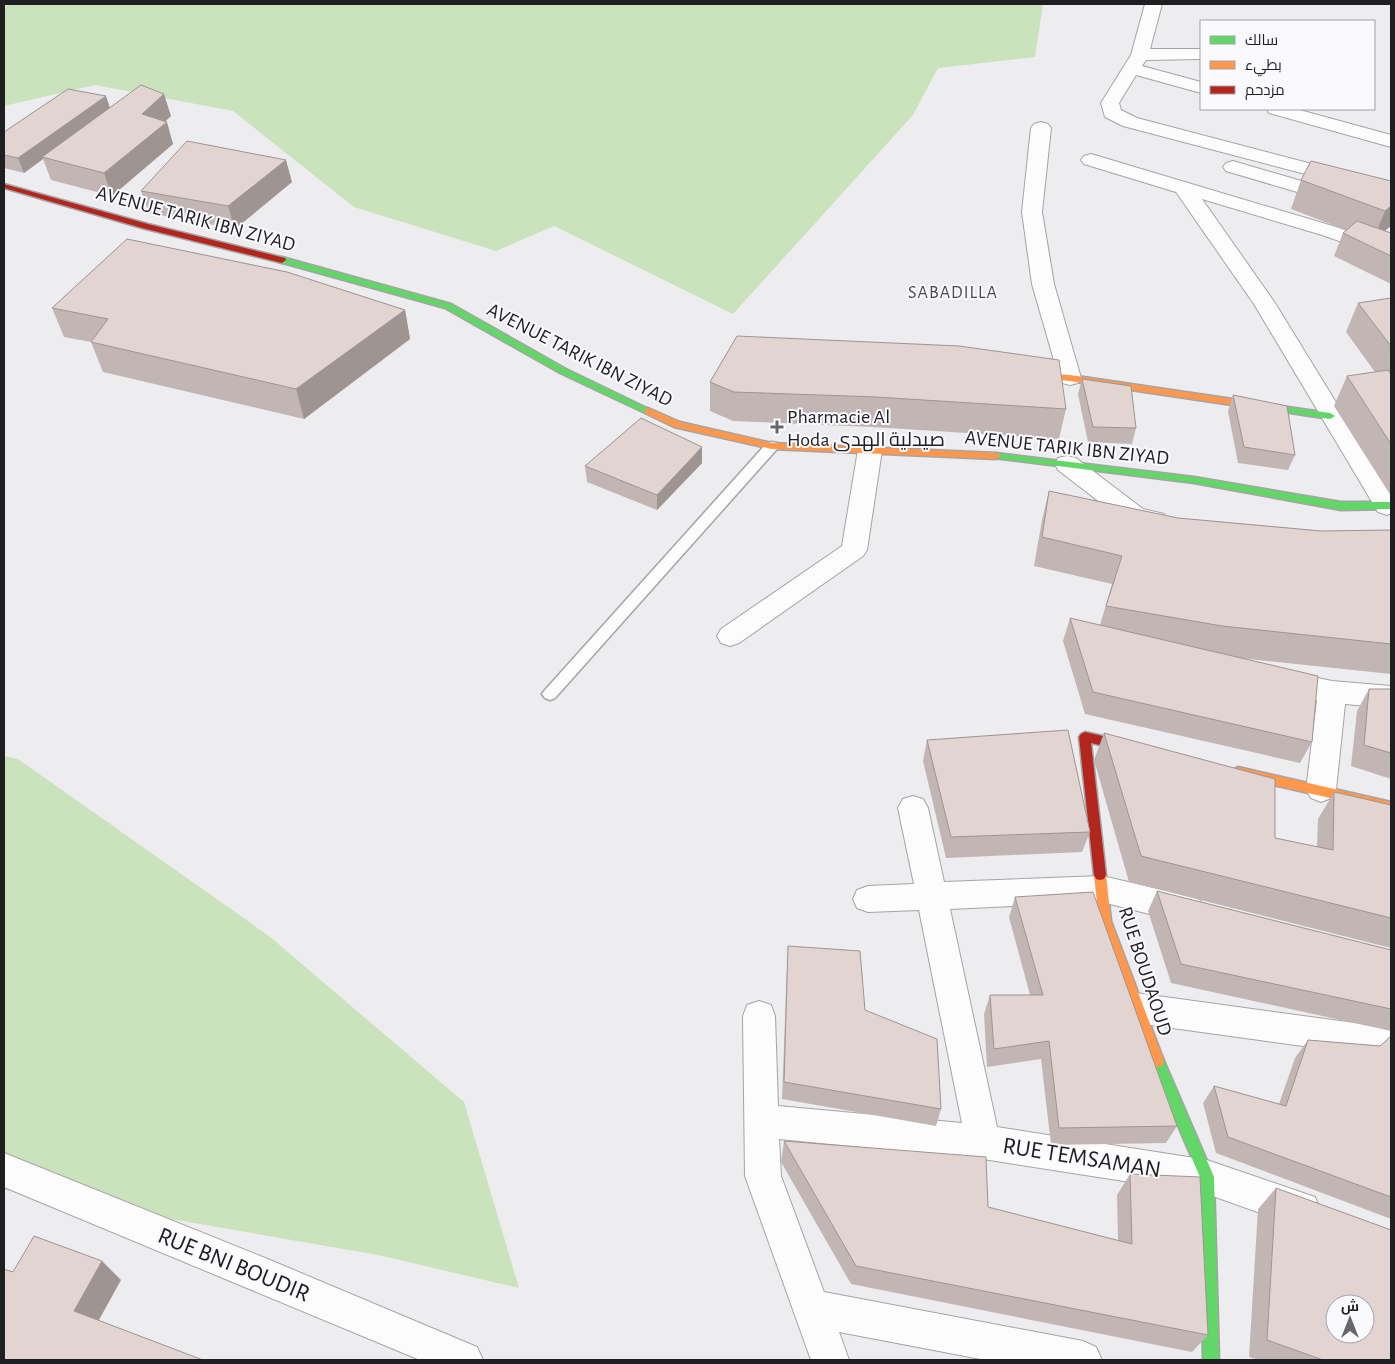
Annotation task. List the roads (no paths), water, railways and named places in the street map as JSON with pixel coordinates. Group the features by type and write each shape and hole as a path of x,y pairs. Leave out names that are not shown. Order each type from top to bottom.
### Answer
{"street":[{"path":"1153,4 1135,61 1110,103 1112,113 1130,122 1343,178"},
{"path":"1135,61 1200,54"},
{"path":"1135,61 1200,88"},
{"path":"1280,110 1391,141"},
{"path":"1041,128 1032,212 1043,284 1070,378"},
{"path":"1098,128 1321,194 1391,208"},
{"path":"1091,160 1329,231 1391,253"},
{"name":"AVENUE TARIK IBN ZIYAD","path":"4,186 145,226 312,268 448,306 563,371 678,425 772,446 1010,457 1194,480 1341,506 1389,506"},
{"path":"1183,187 1264,303 1330,416 1389,506"},
{"path":"1013,374 1070,378 1330,416"},
{"path":"730,636 854,550 870,450"},
{"path":"1067,464 1136,516 1182,524"},
{"path":"1254,675 1332,692 1391,697"},
{"path":"1321,790 1332,692"},
{"name":"RUE BOUDAOUD","path":"1151,752 1085,737 1105,921 1151,1047 1208,1177"},
{"path":"1226,769 1391,807"},
{"path":"913,808 983,1142"},
{"path":"868,899 1102,889 1218,916"},
{"path":"1136,1008 1391,1043"},
{"path":"759,1016 763,1176 830,1360"},
{"name":"RUE TEMSAMAN","path":"762,1121 983,1142 1208,1177 1336,1221"},
{"name":"RUE BNI BOUDIR","path":"4,1170 270,1278 464,1360"},
{"path":"1208,1177 1211,1360"},
{"path":"810,1308 1083,1360"}],"lane":[{"path":"550,694 772,446"}],"place":[{"name":"Pharmacie Al Hoda صيدلية الهدى","path":"777,427"}],"district":[{"name":"SABADILLA","path":"953,292"}]}
